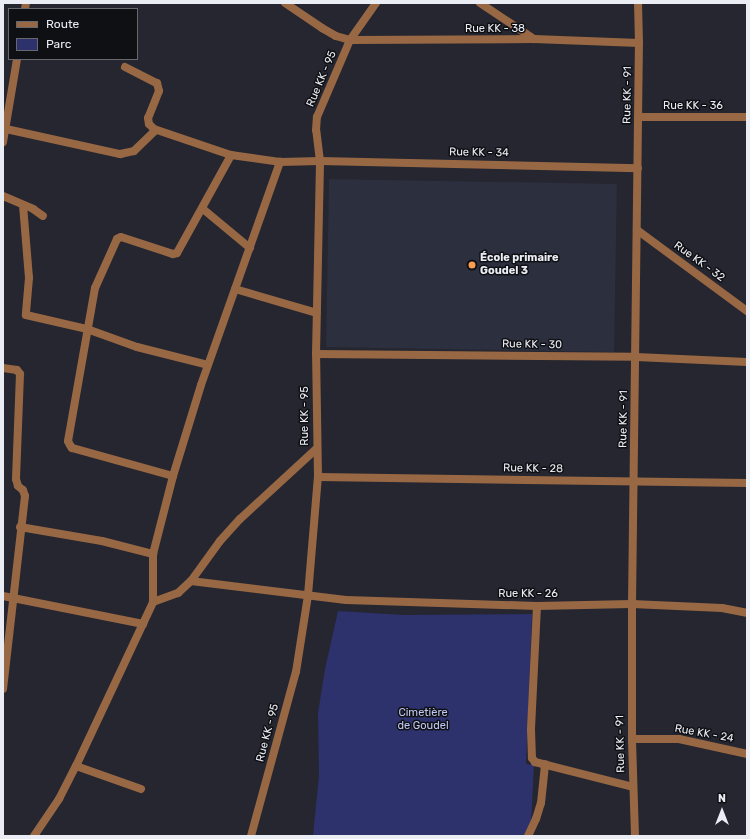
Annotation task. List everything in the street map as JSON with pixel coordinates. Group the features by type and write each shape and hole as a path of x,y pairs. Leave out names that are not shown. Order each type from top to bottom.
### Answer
{"street":[{"name":"Rue KK - 38","path":"285,3 336,36 350,40 534,39 639,43"},
{"name":"Rue KK - 95","path":"251,836 296,672 308,595 318,477 316,449 316,354 320,161 316,130 317,117 350,40 376,3"},
{"path":"480,3 534,39"},
{"name":"Rue KK - 91","path":"635,836 632,739 632,604 638,168 638,3"},
{"path":"3,142 17,60"},
{"path":"6,130 120,154 134,151 156,130 149,124 148,118 159,91 157,83 125,67"},
{"name":"Rue KK - 36","path":"638,117 747,117"},
{"name":"Rue KK - 34","path":"156,130 231,155 280,162 320,161 638,168"},
{"path":"173,476 72,448 70,445 68,441 87,329 96,283 117,239 124,237 173,254 177,253 203,209 231,155"},
{"path":"34,836 59,799 76,766 142,624 154,602 154,554 173,476 208,365 280,162"},
{"path":"3,196 43,216"},
{"path":"23,205 29,278 26,315 87,329 137,347 208,365"},
{"path":"203,209 250,248"},
{"name":"Rue KK - 32","path":"637,230 747,311"},
{"path":"235,289 317,313"},
{"name":"Rue KK - 30","path":"316,354 636,357 747,362"},
{"path":"3,368 17,370 20,374 16,479 18,486 23,490 25,496 20,527 14,598 3,689"},
{"path":"154,602 178,593 191,581 220,541 240,519 316,449"},
{"name":"Rue KK - 28","path":"318,477 747,483"},
{"path":"20,527 102,541 154,554"},
{"name":"Rue KK - 26","path":"191,581 346,600 537,606 632,604 722,608 747,613"},
{"path":"3,596 142,624"},
{"path":"537,606 531,755 535,762 633,787"},
{"name":"Rue KK - 24","path":"632,739 679,739 747,754"},
{"path":"528,836 536,819 541,803 545,764"},
{"path":"76,766 141,789"}],"shaded area":[{"name":"École primaire Goudel 3","path":"329,179 617,184 614,352 326,347"}],"green space":[{"name":"Cimetière de Goudel","path":"338,611 404,615 532,614 526,764 534,765 531,823 524,836 313,836 319,775 318,713 325,669"}],"place":[{"name":"École primaire Goudel 3","path":"472,265"}]}
